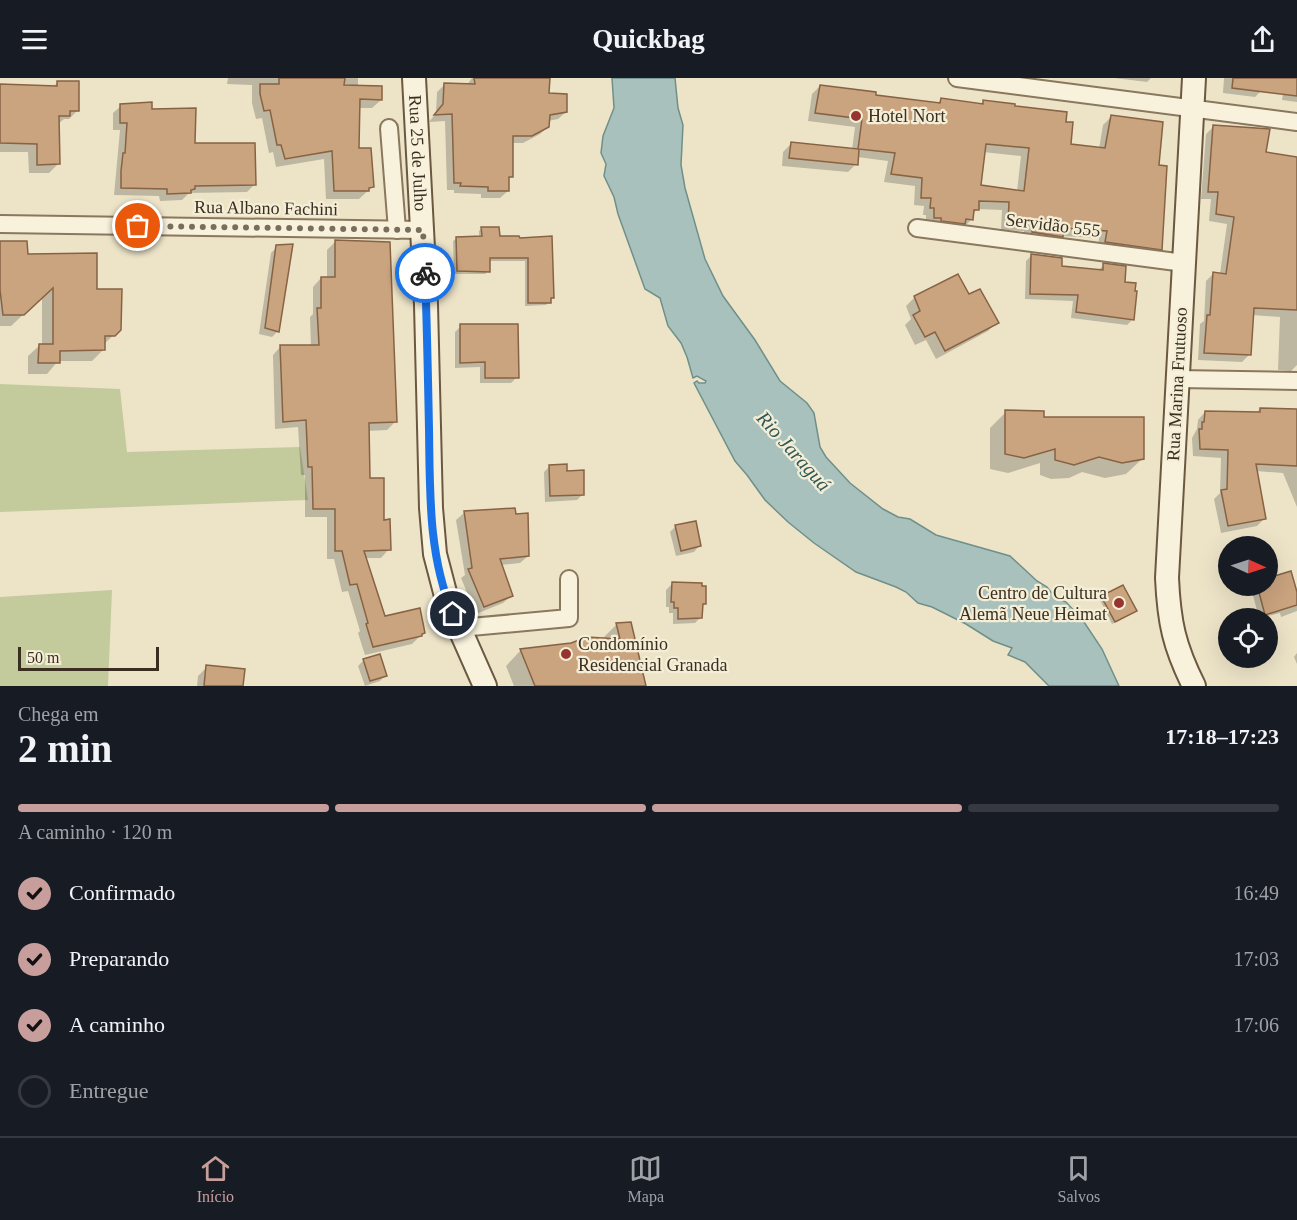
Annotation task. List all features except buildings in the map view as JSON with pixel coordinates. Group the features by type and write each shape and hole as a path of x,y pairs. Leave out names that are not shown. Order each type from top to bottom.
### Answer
{"main road":[{"name":"Rua 25 de Julho","path":"414,78 423,230 431,508 435,554 447,600 485,686"},
{"name":"Rua Marina Frutuoso","path":"1194,78 1167,578 1169,618 1181,660 1194,686"}],"street":[{"path":"957,78 1297,122"},
{"path":"389,128 397,230"},
{"name":"Rua Albano Fachini","path":"0,224 423,230"},
{"name":"Servidão 555","path":"917,228 1184,263"},
{"path":"1178,379 1297,381"},
{"path":"460,628 569,618 569,579"}],"green space":[{"path":"0,384 120,389 127,452 300,447 308,500 0,512"},
{"path":"112,590 108,686 0,686 0,597"}],"water":[{"name":"Rio Jaraguá","path":"612,78 675,78 678,108 683,125 681,165 685,188 705,259 723,296 755,340 780,381 807,403 814,413 820,447 826,457 850,483 883,509 898,517 910,519 936,535 1010,556 1037,581 1047,587 1055,597 1066,602 1082,619 1102,649 1119,686 1049,686 1025,662 1008,655 1012,648 993,641 932,607 918,603 906,592 896,587 856,572 814,543 765,500 735,461 694,383 697,381 705,383 706,381 697,376 693,378 681,343 668,326 660,298 645,289 614,197 604,176 606,164 601,153 603,136 614,108"}],"way so far":[{"path":"138,226 423,230 425,273"}],"place":[{"name":"Hotel Nort","path":"856,116"},
{"name":"Centro de Cultura Alemã Neue Heimat","path":"1119,603"},
{"name":"Condomínio Residencial Granada","path":"566,654"}],"route":[{"path":"425,273 431,508 435,554 453,614"}]}
